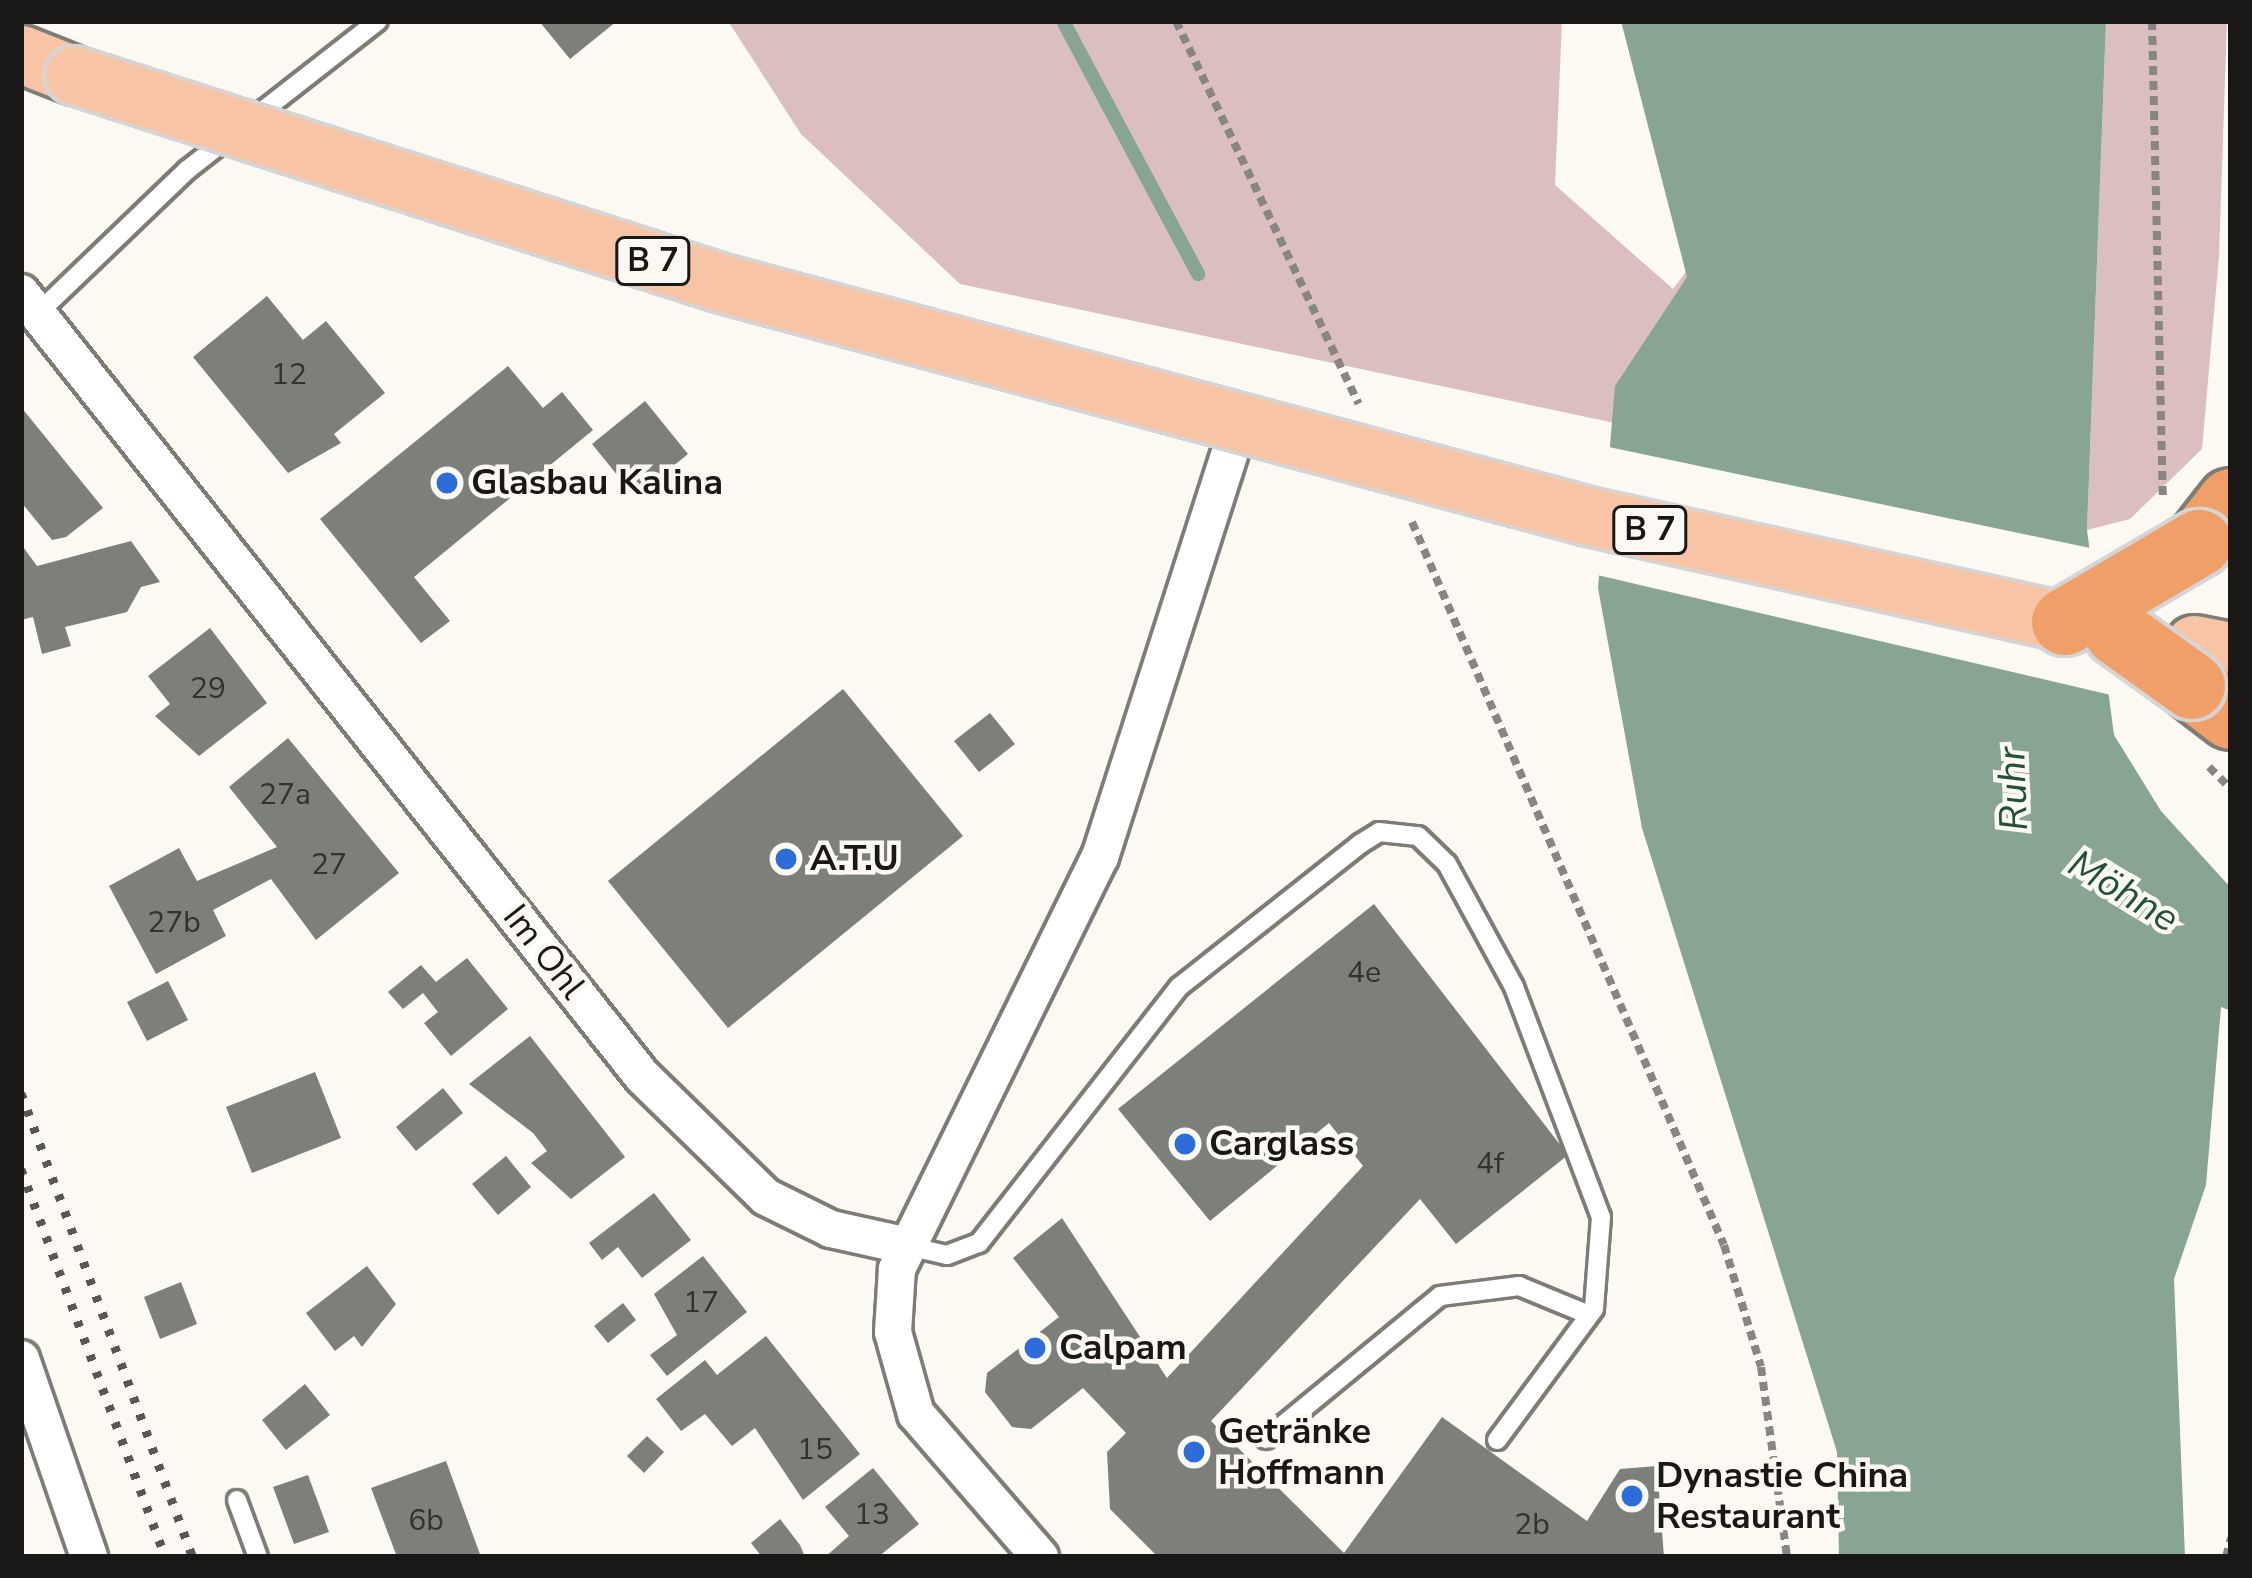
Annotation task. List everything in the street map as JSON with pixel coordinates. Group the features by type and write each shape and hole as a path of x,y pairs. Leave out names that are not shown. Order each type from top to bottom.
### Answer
{"highway":[{"path":"2198,521 2091,627 2212,674"}],"main road":[{"name":"B 7","path":"21,54 722,283 1588,516 2091,627"}],"street":[{"name":"Im Ohl","path":"29,304 642,1076 766,1197 831,1229 903,1245"},
{"path":"1040,1557 916,1414 893,1332 903,1245 1100,857 1239,423"},
{"path":"21,1359 89,1557"}],"lane":[{"path":"29,304 187,170 378,21"},
{"path":"903,1245 946,1255 979,1243 1178,987 1341,856 1400,831 1432,847 1473,905 1586,1154 1603,1280 1587,1314 1496,1440"},
{"path":"1266,1439 1440,1296 1520,1286 1587,1314"},
{"path":"237,1500 258,1557"}],"path":[{"path":"1176,21 1269,205"},
{"path":"2152,21 2198,521"},
{"path":"1542,812 1751,1326 1787,1557"},
{"path":"2226,1557 2231,1538"}],"shaded area":[{"path":"728,21 1562,21 1555,185 1673,289 1750,186 1917,487 960,284 801,134"},
{"path":"2106,21 2227,21 2219,256 2202,449 2130,519 2087,530"}],"water":[{"path":"1621,21 2106,21 2087,530 2114,735 2161,811 2231,888 2231,1011 2221,1007 2206,1185 2174,1279 2185,1557 1839,1557 1837,1452 1642,828 1598,588 1615,386 1687,277"}],"pier":[{"path":"1604,446 2095,549 2115,696 1593,574"}],"building":[{"path":"539,21 617,21 570,59"},
{"path":"267,296 303,340 326,321 385,393 334,434 341,443 288,473 193,357"},
{"name":"Glasbau Kalina","path":"508,366 543,408 562,392 593,430 414,577 450,621 421,643 320,519"},
{"path":"645,401 688,454 635,497 592,444"},
{"path":"21,407 103,508 66,537 52,540 21,502"},
{"path":"131,541 160,582 141,587 127,612 65,627 71,646 42,654 33,617 21,620 21,544 37,566"},
{"path":"210,628 267,703 199,756 155,716 170,704 148,676"},
{"name":"A.T.U","path":"843,689 963,836 728,1028 608,881"},
{"path":"990,713 1015,744 979,772 954,741"},
{"path":"288,738 399,873 316,940 271,879 213,910 226,936 156,974 109,886 179,848 197,881 277,847 229,787"},
{"path":"1374,904 1568,1155 1456,1244 1420,1199 1211,1421 1344,1553 1442,1417 1587,1521 1620,1469 1657,1466 1664,1557 1158,1557 1110,1509 1107,1452 1126,1433 1083,1388 1031,1429 1012,1427 985,1392 987,1373 1059,1317 1013,1258 1062,1218 1167,1378 1363,1166 1329,1123 1210,1221 1118,1109"},
{"path":"467,958 508,1009 451,1056 424,1023 438,1012 423,993 403,1009 388,992 421,965 436,982"},
{"path":"168,981 188,1020 147,1041 127,1002"},
{"path":"530,1036 625,1157 571,1199 531,1163 547,1151 533,1133 469,1084"},
{"path":"315,1072 341,1138 252,1173 226,1107"},
{"path":"443,1088 463,1113 416,1151 396,1127"},
{"path":"506,1156 531,1187 498,1215 472,1184"},
{"path":"654,1193 691,1240 642,1278 618,1247 602,1260 589,1243"},
{"path":"703,1256 747,1312 667,1376 650,1355 677,1335 654,1294"},
{"path":"367,1266 396,1304 362,1347 354,1336 335,1351 306,1313"},
{"path":"181,1282 197,1324 160,1339 144,1297"},
{"path":"623,1303 636,1320 608,1343 594,1326"},
{"path":"766,1336 860,1454 803,1500 755,1428 732,1446 705,1414 681,1431 656,1399 705,1360 717,1375"},
{"path":"305,1384 330,1415 286,1450 262,1420"},
{"path":"647,1436 664,1452 644,1473 627,1456"},
{"path":"446,1461 481,1557 397,1557 371,1488"},
{"path":"873,1468 919,1524 878,1557 825,1557 849,1536 825,1507"},
{"path":"308,1475 329,1532 294,1544 273,1487"},
{"path":"780,1519 805,1557 762,1557 751,1543"}],"waterway":[{"path":"1063,21 1198,274"}],"railway":[{"path":"21,1093 193,1557"},
{"path":"21,1169 165,1557"}],"place":[{"name":"Glasbau Kalina","path":"447,483"},
{"name":"A.T.U","path":"786,859"},
{"name":"Carglass","path":"1185,1144"},
{"name":"Calpam","path":"1035,1348"},
{"name":"Getränke Hoffmann","path":"1194,1452"},
{"name":"Dynastie China Restaurant","path":"1632,1496"}],"water label":[{"name":"Ruhr","path":"2014,789"},
{"name":"Möhne","path":"2123,892"}]}
